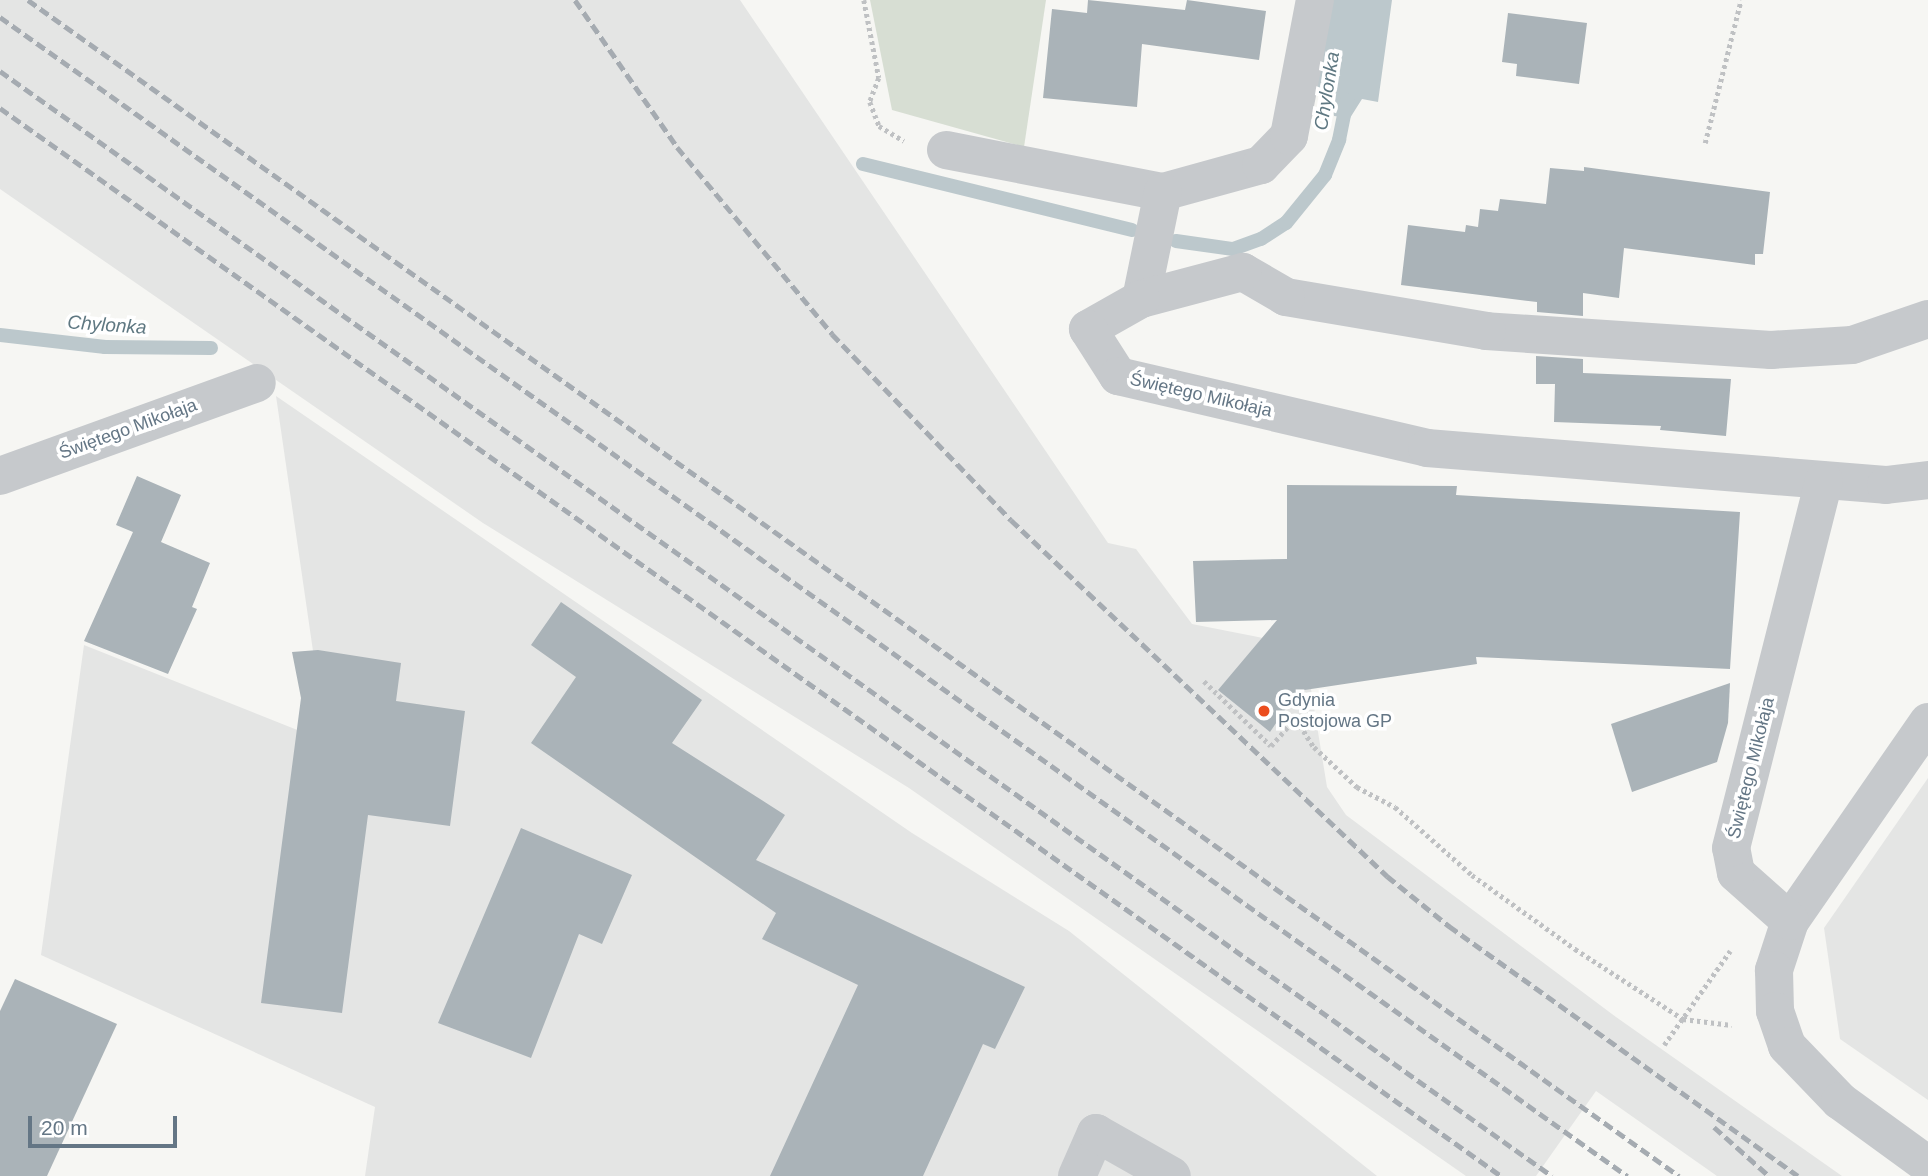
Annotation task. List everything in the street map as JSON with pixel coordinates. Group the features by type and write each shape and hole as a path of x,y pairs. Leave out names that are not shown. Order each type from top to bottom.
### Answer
{"street":[{"path":"946,150 1163,192 1261,165 1278,153 1289,136 1315,0"},
{"path":"1141,299 1163,192"},
{"name":"Świętego Mikołaja","path":"1928,319 1852,345 1771,350 1487,331 1286,297 1243,272 1141,299 1088,330 1118,376 1427,448 1886,485 1928,480"},
{"name":"Świętego Mikołaja","path":"0,476 257,383"},
{"name":"Świętego Mikołaja","path":"1790,921 1736,873 1731,848 1824,481"},
{"path":"1928,722 1790,921 1774,970 1775,1011 1787,1046 1840,1101 1928,1165"},
{"path":"1077,1176 1097,1133 1172,1176"}],"path":[{"path":"864,0 878,79 870,102 878,126 897,140 946,150"},
{"path":"1705,143 1741,0"},
{"path":"1204,681 1271,746 1289,725 1300,725 1314,747 1357,787 1395,807 1472,875 1575,949 1683,1019 1742,1029"},
{"path":"1664,1045 1736,943"}],"shaded area":[{"path":"0,0 740,0 1108,543 1136,549 1192,624 1304,646 1327,787 1346,815 1616,1017 1842,1176 1717,1176 1596,1091 1536,1176 1466,1176 909,788 483,523 0,189"},
{"path":"870,0 1046,0 1024,147 892,110"},
{"path":"276,396 912,833 1069,931 1377,1176 365,1176 375,1107 41,955 84,645 315,737 313,651"},
{"path":"1928,778 1928,1100 1840,1039 1824,928"}],"water":[{"path":"1329,0 1392,0 1378,102 1362,99 1350,118 1334,116 1331,95 1313,92"}],"building":[{"path":"1088,0 1185,10 1187,0 1266,11 1259,60 1142,44 1137,107 1043,98 1052,9 1087,13"},
{"path":"1508,13 1587,23 1579,84 1516,76 1517,64 1502,62"},
{"path":"1584,167 1770,192 1763,254 1755,254 1755,265 1624,248 1619,298 1583,293 1583,316 1537,312 1537,302 1401,285 1408,225 1465,232 1466,225 1478,227 1480,209 1498,211 1500,199 1546,204 1550,168 1584,171"},
{"path":"1536,356 1583,359 1583,373 1731,379 1726,436 1660,430 1661,426 1554,422 1555,384 1536,384"},
{"path":"137,476 181,495 161,542 210,563 192,607 197,609 168,674 84,641 133,532 116,525"},
{"path":"1287,485 1457,486 1456,495 1740,512 1730,669 1476,657 1477,664 1298,691 1270,732 1218,690 1277,620 1196,622 1193,561 1287,559"},
{"path":"561,602 702,700 672,743 785,815 756,860 1025,987 995,1049 983,1044 923,1176 770,1176 858,985 762,939 776,913 531,743 576,677 531,645"},
{"path":"318,650 401,663 396,701 465,711 450,826 368,815 342,1013 261,1003 301,698 292,652"},
{"path":"1730,683 1728,723 1717,762 1632,792 1611,724"},
{"path":"521,828 632,875 602,944 579,934 531,1058 438,1023"},
{"path":"15,979 117,1024 47,1176 0,1176 0,1011"}],"waterway":[{"name":"Chylonka","path":"1176,241 1233,249 1261,239 1286,223 1325,175 1339,140 1347,100"},
{"name":"Chylonka","path":"863,164 1132,230"},
{"name":"Chylonka","path":"0,335 105,347 211,348"}],"railway":[{"path":"28,0 1679,1176"},
{"path":"575,0 677,147 832,334 1011,520 1387,876 1449,926 1798,1176"},
{"path":"0,17 1627,1176"},
{"path":"0,71 1552,1176"},
{"path":"0,108 1501,1176"},
{"path":"1714,1127 1769,1176"}],"place":[{"name":"Gdynia Postojowa GP","path":"1264,711"}]}
